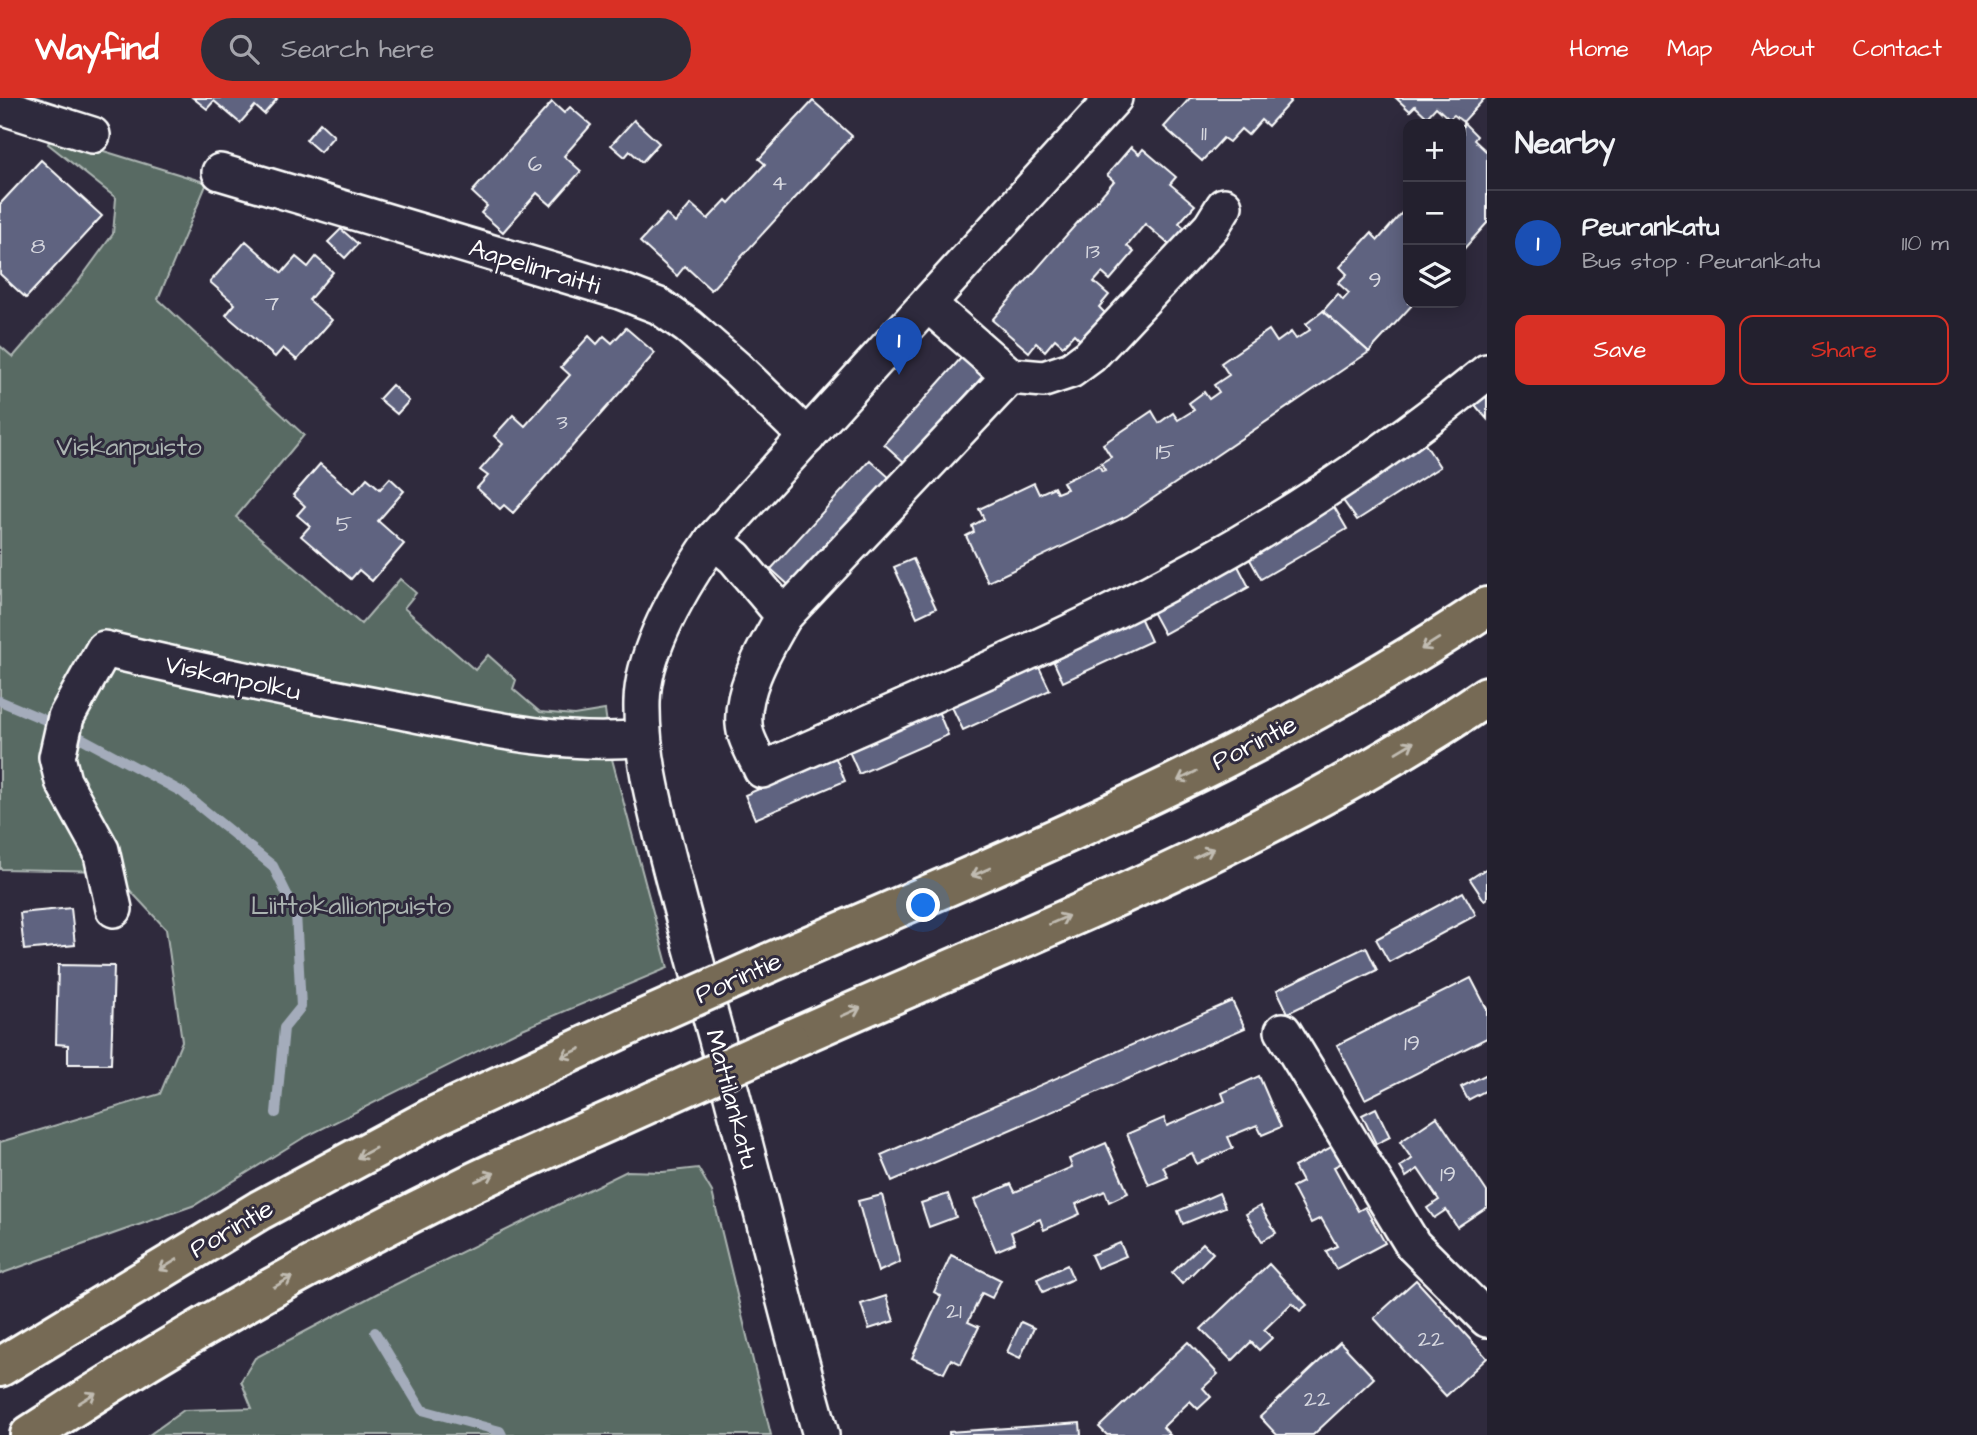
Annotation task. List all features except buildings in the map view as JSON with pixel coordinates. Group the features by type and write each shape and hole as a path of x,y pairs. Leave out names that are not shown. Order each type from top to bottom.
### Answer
{"highway":[{"name":"Porintie","path":"0,1367 260,1210 437,1115 769,963 1103,820 1300,719 1431,644 1487,607"},
{"path":"30,1435 88,1396 289,1279 472,1183 1143,883 1324,795 1487,696"}],"street":[{"name":"Mattilankatu","path":"821,1435 783,1301 743,1133 680,905 645,751 642,699 666,618 680,588 713,540 928,304 1104,101"},
{"path":"0,106 92,135"},
{"name":"Aapelinraitti","path":"220,172 620,291 659,306 736,368 807,437"},
{"path":"928,304 1010,376 1044,379 1071,370 1090,356 1211,227 1224,206"},
{"path":"1010,376 784,616 761,656 747,695 745,733 762,770 1105,615 1245,540 1430,416 1487,372"},
{"path":"713,540 735,558 784,616"},
{"name":"Viskanpolku","path":"114,909 101,850 63,781 57,757 63,726 104,649 228,678 495,730 594,741 645,751"},
{"path":"1283,1031 1413,1245 1487,1319"}],"green space":[{"name":"Liittokallionpuisto","path":"52,135 207,183 158,299 304,435 236,517 361,624 400,579 416,593 404,608 475,670 488,655 516,680 513,689 540,712 574,715 605,710 612,759 668,968 520,1030 303,1138 195,1205 0,1274 0,1142 160,1094 182,1041 166,929 112,871 0,869 0,346 13,357 78,282 113,234 116,198 48,144"},
{"path":"698,1168 712,1192 771,1435 149,1435 184,1410 252,1408 241,1381 255,1358 380,1292 627,1171 663,1172"}],"waterway":[{"path":"0,701 57,725"},
{"path":"70,732 182,792 273,866 296,913 301,1007 284,1028 276,1113"},
{"path":"375,1332 422,1410 500,1431 502,1435"}],"place":[{"name":"Peurankatu","path":"899,375"}],"park label":[{"name":"Viskanpuisto","path":"129,446"}]}
